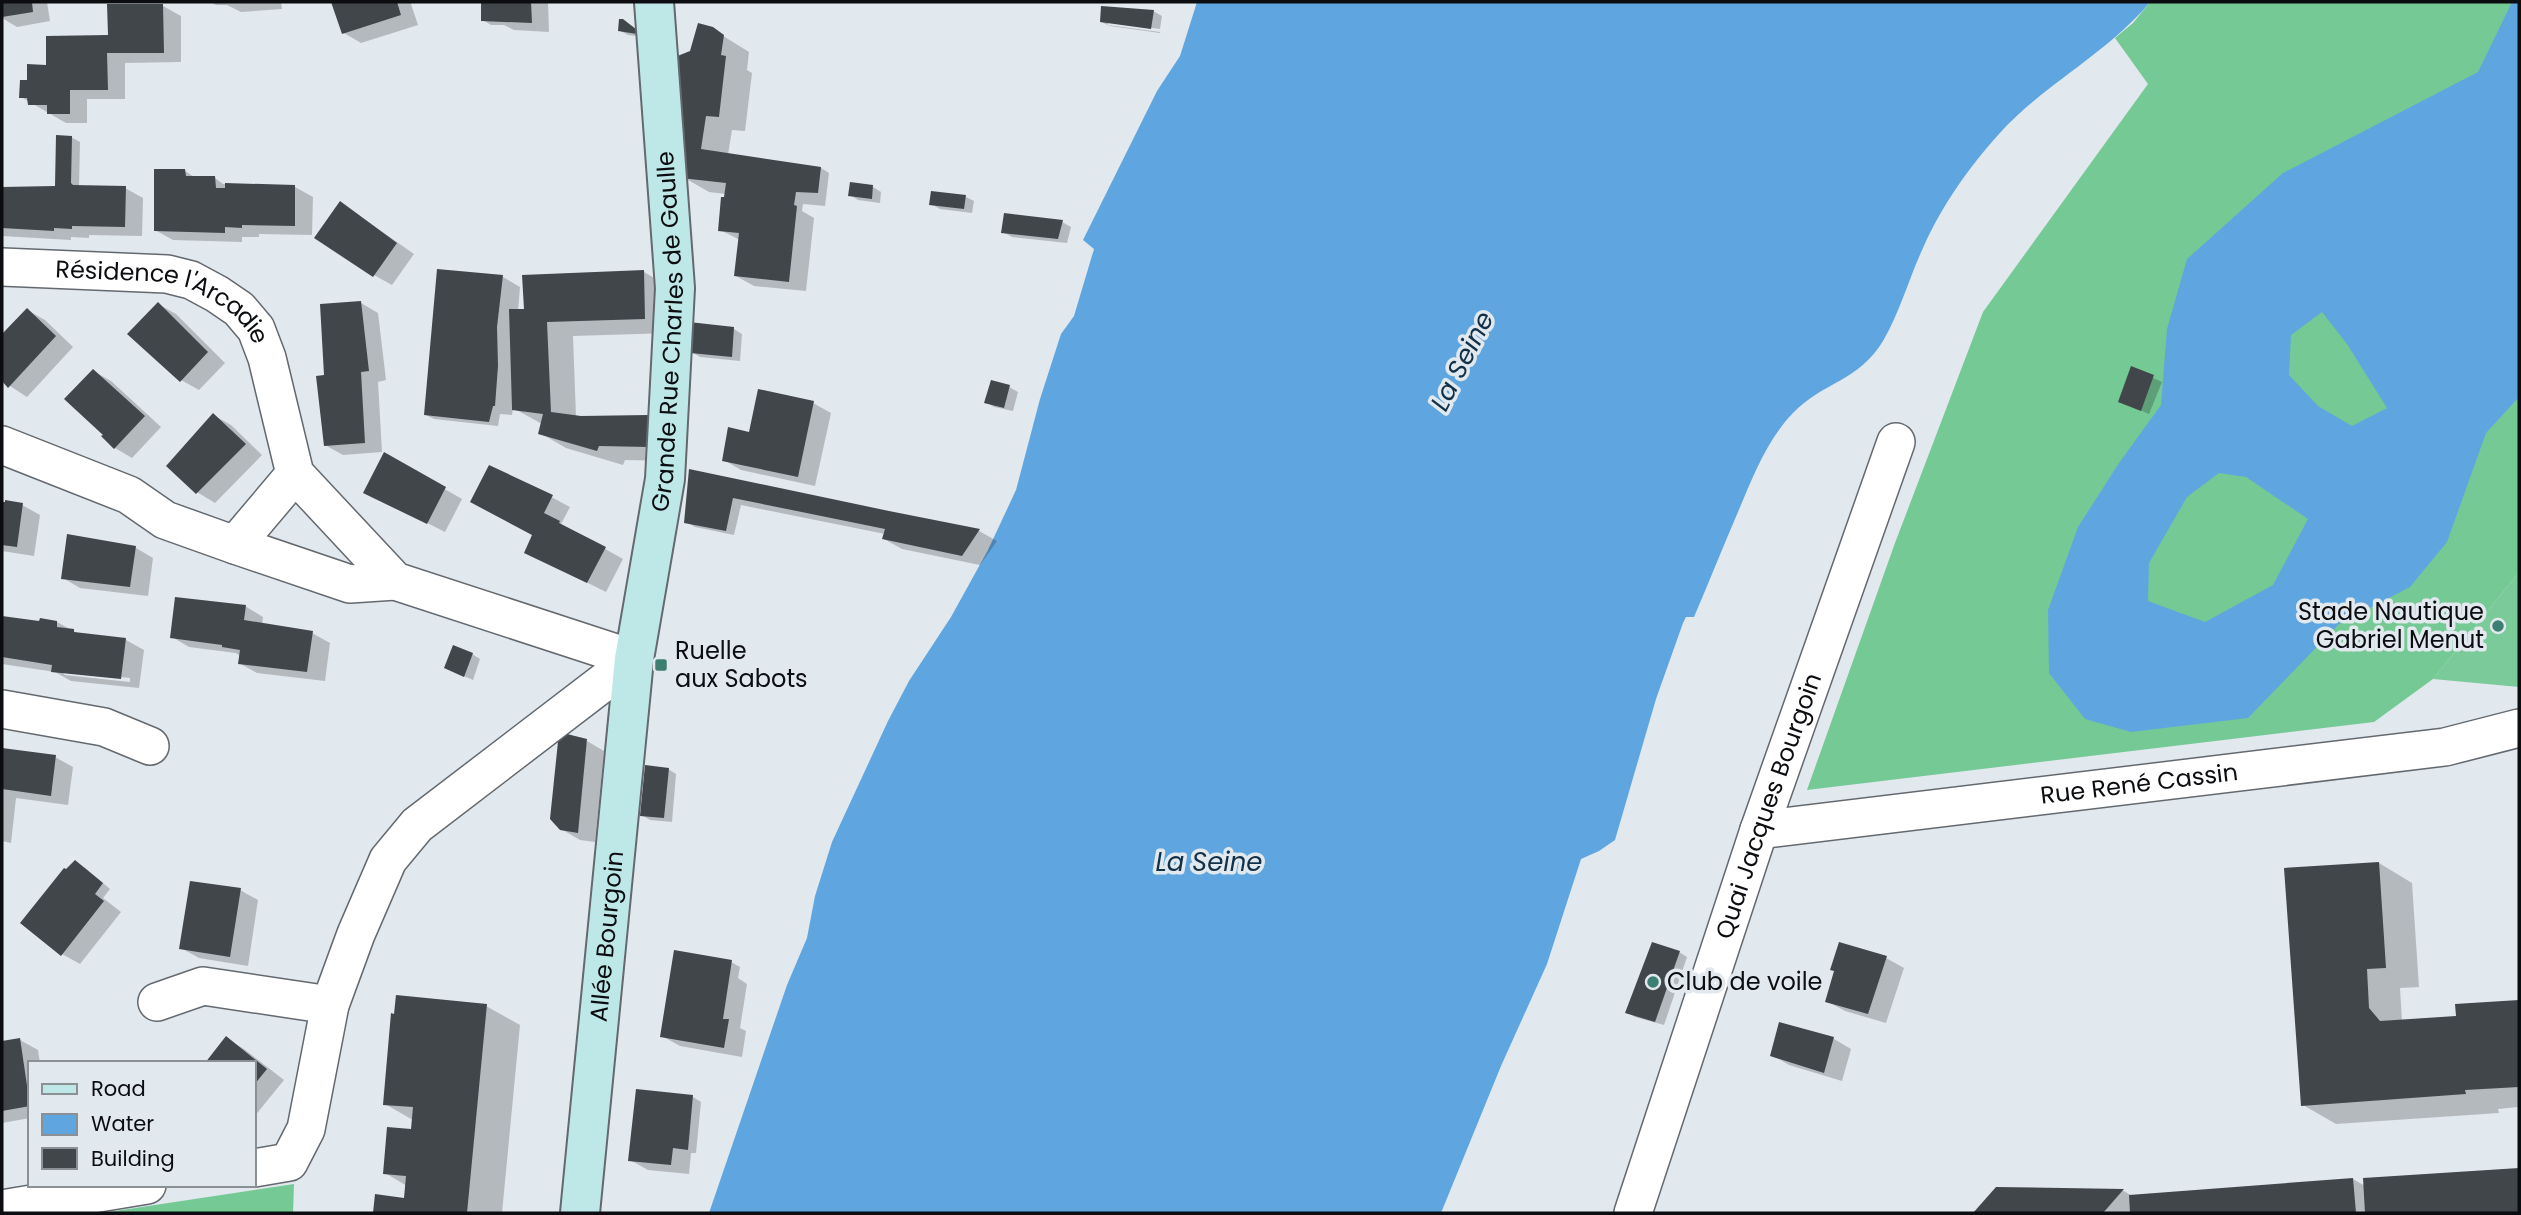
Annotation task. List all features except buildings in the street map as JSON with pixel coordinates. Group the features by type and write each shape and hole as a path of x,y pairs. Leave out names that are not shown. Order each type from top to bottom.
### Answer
{"street":[{"name":"Grande Rue Charles de Gaulle","path":"634,659 665,479 675,288 654,2"},
{"name":"Résidence l'Arcadie","path":"2,267 167,274 191,280 239,309 257,330 267,358 296,474 396,581"},
{"name":"Quai Jacques Bourgoin","path":"1633,1213 1759,830 1896,442"},
{"name":"Résidence l'Arcadie","path":"2,445 129,495 165,520 349,584 396,581 634,659"},
{"path":"235,545 296,474"},
{"path":"256,1168 289,1162 306,1129 330,1005 356,934 388,860 418,825 634,659"},
{"name":"Allée Bourgoin","path":"580,1213 634,659"},
{"path":"2,709 104,727 149,746"},
{"name":"Rue René Cassin","path":"1759,830 2445,747 2519,728"},
{"path":"157,1002 203,986 330,1005"},
{"path":"2,1209 135,1187"}],"green space":[{"path":"2150,2 2519,2 2519,572 2433,679 2374,722 1807,790 1895,543 1983,312 2148,84 2115,38 2133,23"},
{"name":"Stade Nautique Gabriel Menut","path":"2519,572 2519,687 2433,679"},
{"path":"294,1184 293,1213 102,1213"}],"water":[{"name":"La Seine","path":"1197,2 2150,2 2115,38 2036,100 1999,134 1956,188 1938,218 1883,341 1863,365 1804,403 1774,437 1747,491 1694,617 1686,617 1683,623 1656,699 1615,840 1581,859 1547,964 1501,1066 1441,1213 709,1213 787,985 807,938 815,896 832,842 888,721 909,681 951,617 988,550 1016,490 1040,399 1061,334 1074,316 1094,249 1083,240 1157,91 1180,56"},
{"path":"2512,2 2519,2 2519,397 2486,433 2447,542 2410,587 2339,624 2248,718 2131,732 2085,719 2049,673 2048,610 2078,527 2119,463 2161,405 2167,329 2187,259 2283,173 2478,72","holes":["2322,312 2347,344 2387,408 2352,426 2318,406 2289,375 2291,335","2219,473 2246,477 2308,519 2273,585 2205,622 2148,601 2149,563 2187,497"]}],"place":[{"name":"Stade Nautique Gabriel Menut","path":"2498,626"},
{"name":"Ruelle aux Sabots","path":"661,665"},
{"name":"Club de voile","path":"1653,982"}]}
